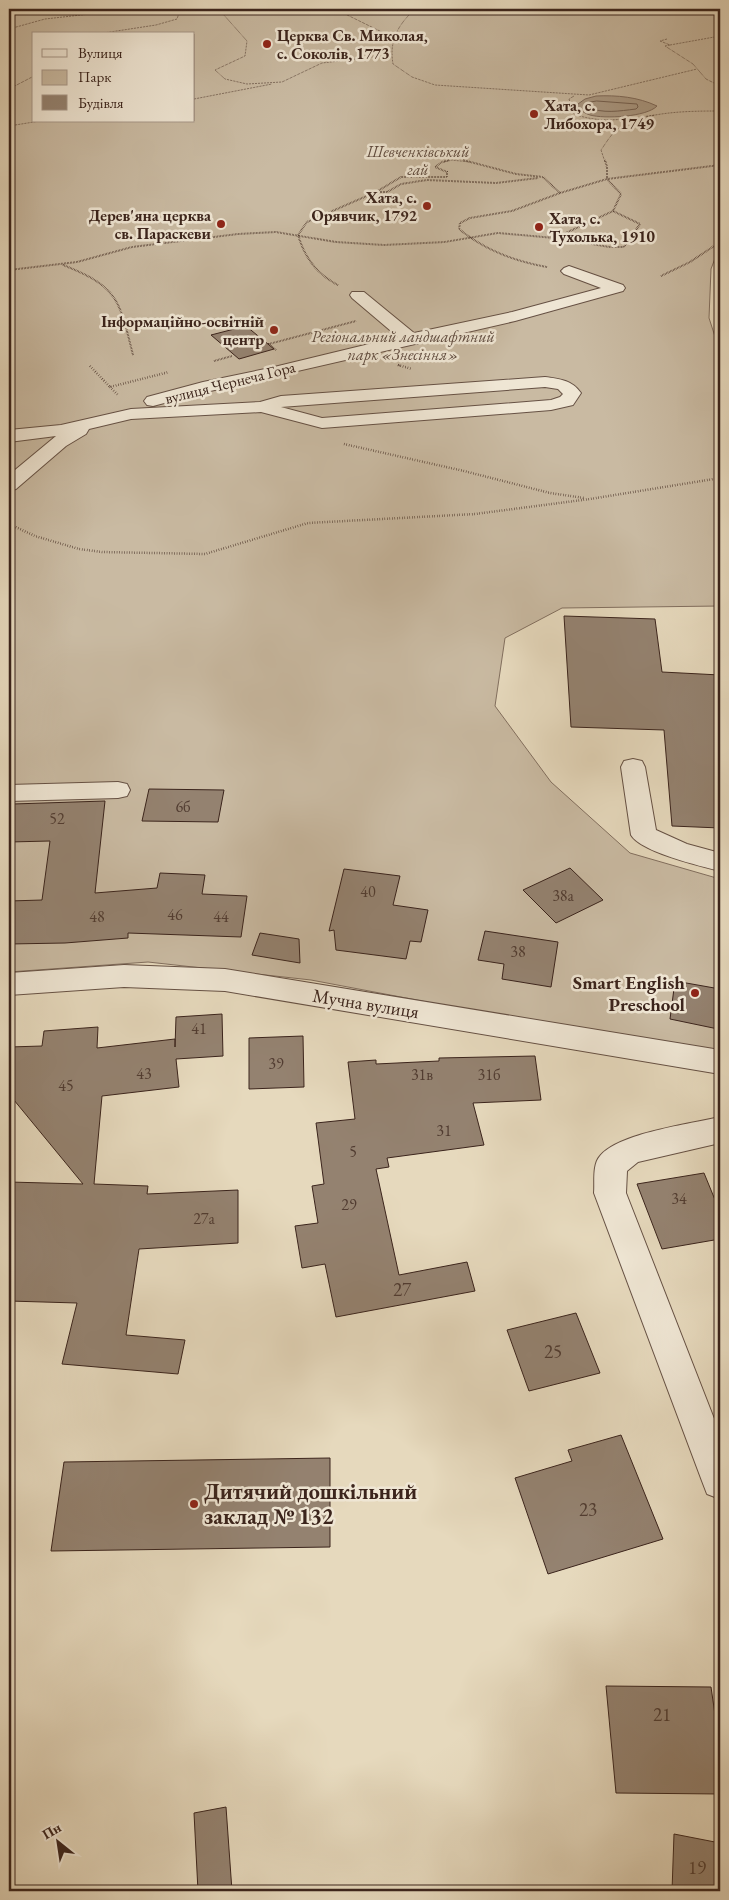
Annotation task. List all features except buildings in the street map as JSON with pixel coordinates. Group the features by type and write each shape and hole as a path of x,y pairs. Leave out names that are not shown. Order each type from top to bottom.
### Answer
{"street":[{"name":"вулиця Чернеча Гора","path":"9,484 59,442 89,424 122,410 203,387 515,316 617,288 570,271"},
{"path":"358,295 411,339"},
{"path":"9,436 41,433 132,414 261,407 281,402 545,382 563,385 572,393 567,401 551,405 322,423 261,407"},
{"path":"633,767 644,836 678,850 720,862"},
{"path":"9,793 118,790"},
{"name":"Мучна вулиця","path":"9,984 124,976 224,980 720,1062"},
{"path":"720,1130 629,1150 611,1165 610,1193 720,1481"}],"path":[{"path":"9,29 54,17 136,9 179,13 209,9"},
{"path":"110,32 156,25 177,19 179,9"},
{"path":"224,9 223,14 247,41 245,56 215,70 225,80 247,84 282,82"},
{"path":"335,9 392,37"},
{"path":"415,9 407,15 392,37 391,55 393,64 412,77 435,86 589,95 696,69"},
{"path":"720,36 665,46 693,64 706,80 720,86"},
{"path":"667,40 660,41 670,45"},
{"path":"195,99 282,82 322,63 391,55"},
{"path":"9,89 32,77"},
{"path":"575,95 569,99 571,107 574,114 581,117 611,120 720,111"},
{"path":"555,238 613,212 621,194 607,179 608,167 601,150 610,136 621,127 666,114"},
{"path":"9,126 34,122"},
{"path":"358,295 330,282 314,269 302,251 298,235 307,222 376,192 401,177 447,177 447,172 435,167 437,164 451,160 467,160 516,174 544,178 560,193"},
{"path":"570,271 540,266 495,252 470,239 459,228 460,223 470,218 512,211 560,193 607,179 720,165"},
{"path":"376,192 387,192 401,184 427,180 496,183 544,178"},
{"path":"9,270 62,264 109,255 132,247 204,237 276,232 336,242 384,244 470,239 498,233 555,238 624,248 640,224 613,212"},
{"path":"661,276 690,262 720,242"},
{"path":"62,264 87,275 109,289 121,311 133,355"},
{"path":"274,352 278,351 269,344 363,319"},
{"path":"206,362 232,356"},
{"path":"90,366 110,386 172,371"},
{"path":"147,377 175,373"},
{"path":"340,444 464,471 550,493 590,499"},
{"path":"9,524 35,536 79,549 102,552 205,554 308,523 475,514 590,499 720,478"}],"green space":[{"name":"Регіональний ландшафтний парк «Знесіння»","path":"9,9 720,9 720,245 711,269 709,318 720,352 720,606 562,608 505,638 495,706 551,782 630,853 720,879 720,1051 538,1023 311,980 148,962 9,972"}],"water":[{"path":"596,96 627,97 657,106 644,113 615,117 590,115 579,109 578,104 585,99"}],"place":[{"name":"Церква Св. Миколая, с. Соколів, 1773","path":"267,44"},
{"name":"Хата, с. Либохора, 1749","path":"534,114"},
{"name":"Хата, с. Орявчик, 1792","path":"427,206"},
{"name":"Дерев'яна церква св. Параскеви","path":"221,224"},
{"name":"Хата, с. Тухолька, 1910","path":"539,227"},
{"name":"Інформаційно-освітній центр","path":"274,330"},
{"name":"Smart English Preschool","path":"695,993"},
{"name":"Дитячий дошкільний заклад № 132","path":"194,1504"}],"park label":[{"name":"Шевченківський гай","path":"418,160"}]}
